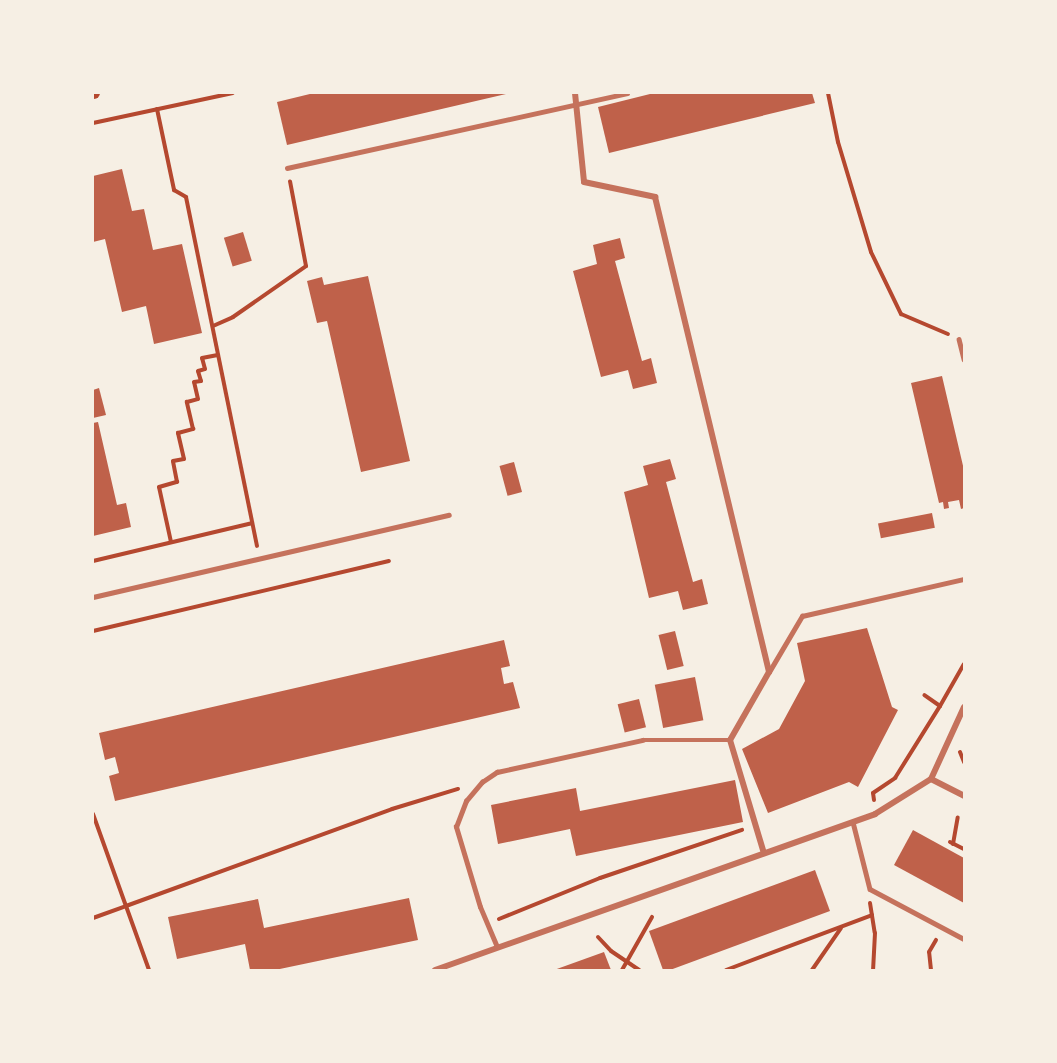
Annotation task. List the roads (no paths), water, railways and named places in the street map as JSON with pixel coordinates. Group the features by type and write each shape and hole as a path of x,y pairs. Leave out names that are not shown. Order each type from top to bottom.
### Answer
{"street":[{"path":"575,93 584,182 655,197 769,672 730,740 764,853"},
{"path":"435,970 875,814 931,779 964,707"},
{"path":"931,779 964,796"}],"lane":[{"path":"287,168 627,93"},
{"path":"959,339 964,360"},
{"path":"93,597 449,515"},
{"path":"769,672 802,616 964,579"},
{"path":"497,947 456,827 466,801 482,782 497,772 643,740 730,740"},
{"path":"853,822 870,889 964,939"}]}
